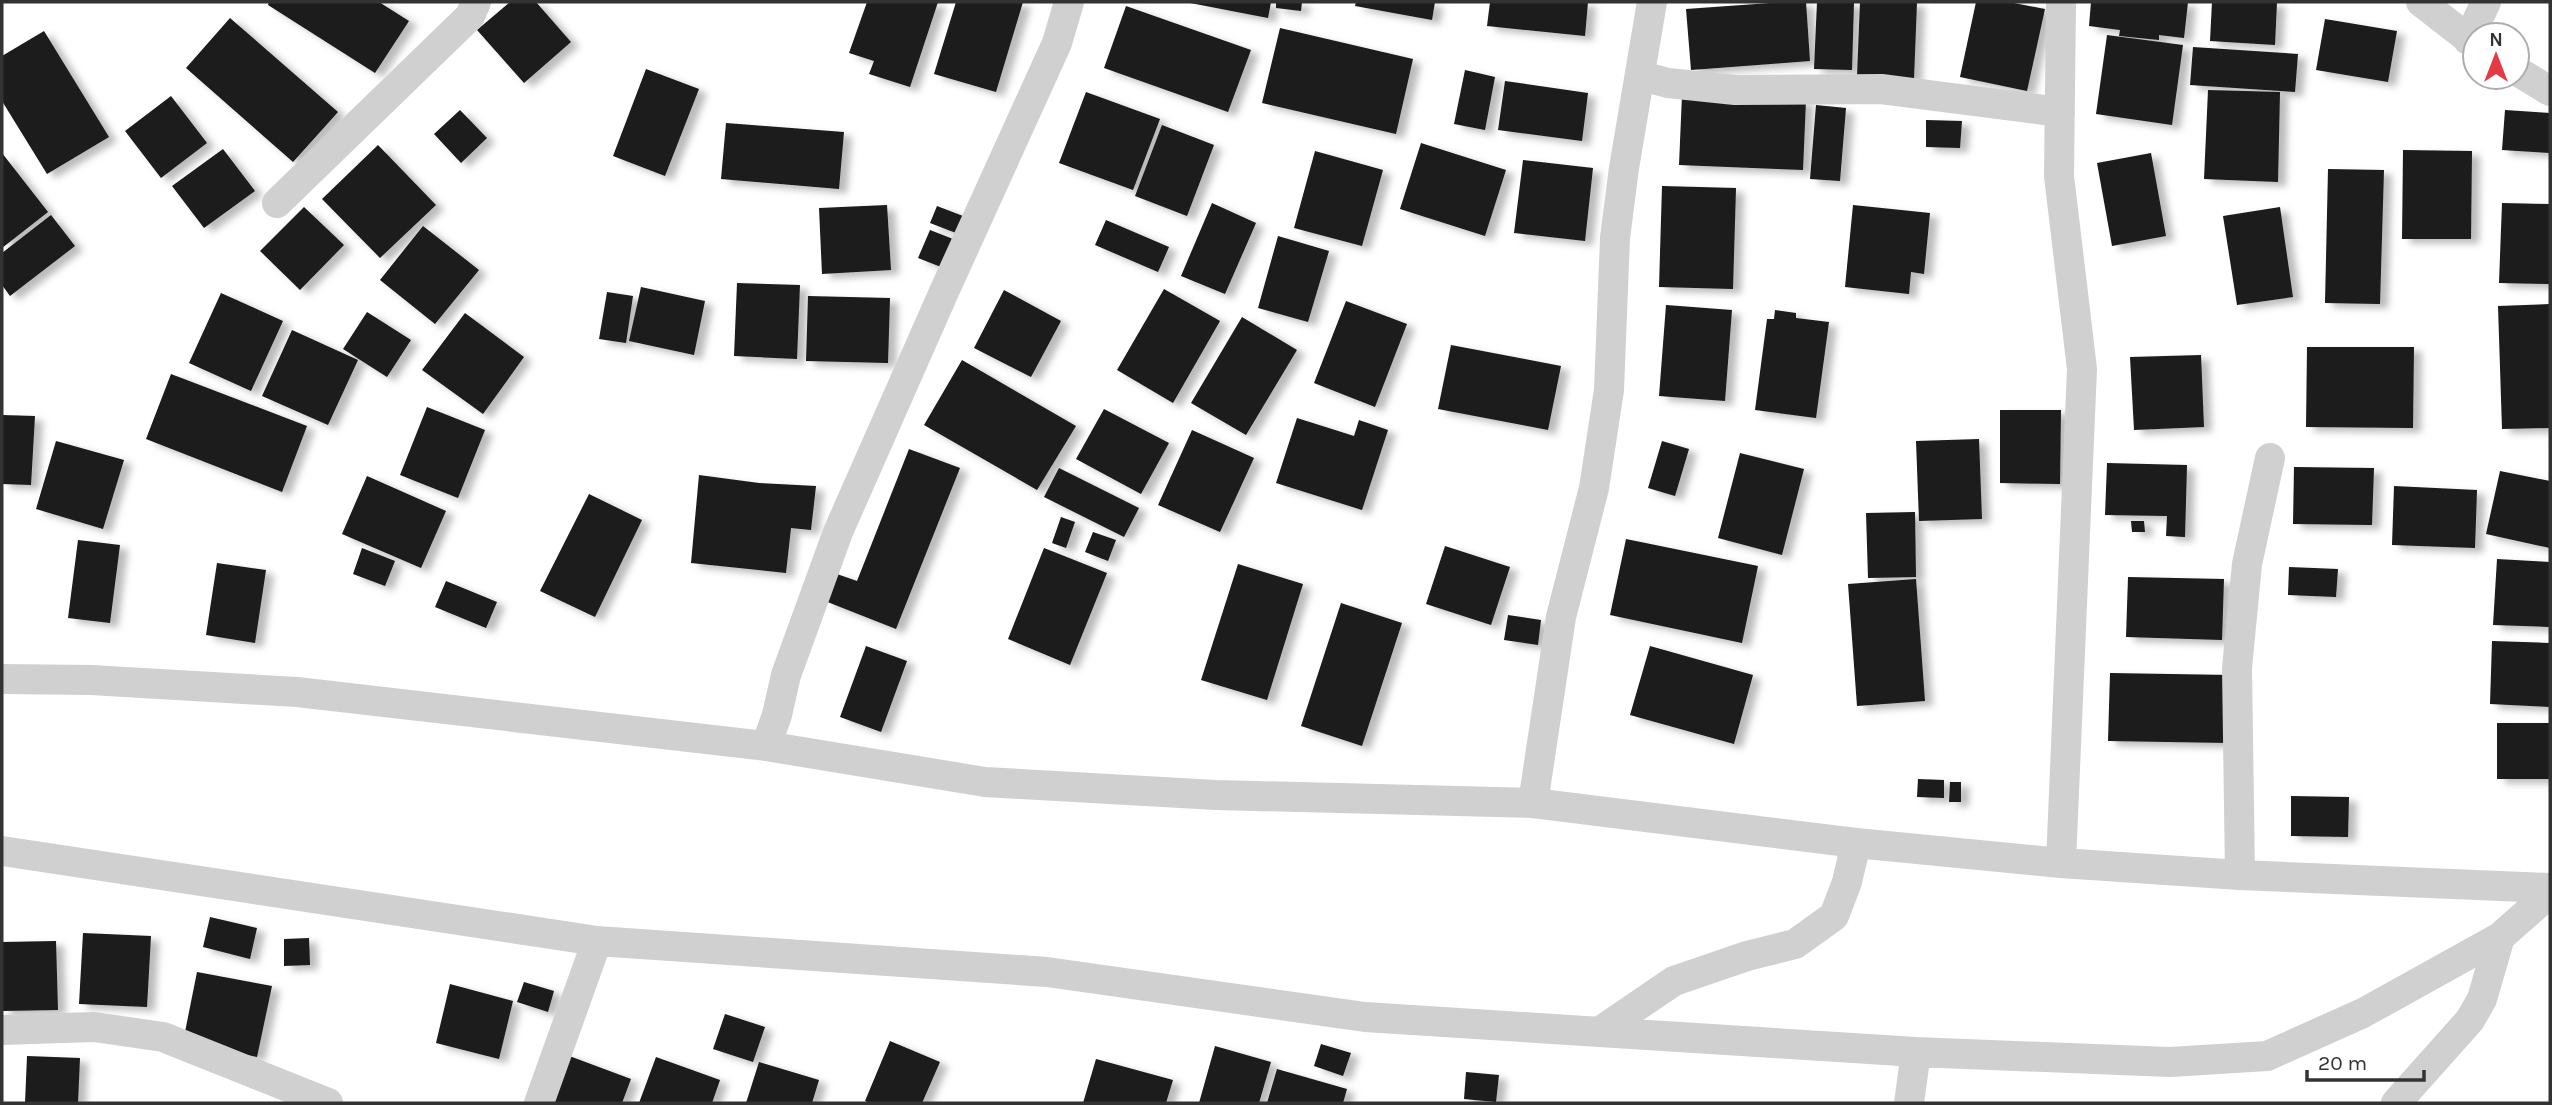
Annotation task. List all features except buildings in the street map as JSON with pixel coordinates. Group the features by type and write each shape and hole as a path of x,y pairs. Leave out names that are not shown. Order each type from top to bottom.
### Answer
{"street":[{"path":"276,203 470,16 476,2"},
{"path":"766,746 786,676 838,532 1057,43 1069,2"},
{"path":"1533,803 1561,617 1594,488 1607,403 1615,238 1652,2"},
{"path":"2061,2 2059,176 2082,369 2062,863"},
{"path":"2421,2 2461,33"},
{"path":"2479,21 2486,2"},
{"path":"1641,76 1668,83 1735,90 1881,89 2060,112"},
{"path":"2531,79 2550,91"},
{"path":"2240,875 2236,668 2247,564 2270,458"},
{"path":"2,679 90,680 297,692 766,746 985,782 1216,795 1533,803 1856,843 2062,863 2240,875 2550,890"},
{"path":"1599,1031 1674,981 1747,956 1795,944 1834,916 1847,882 1856,843"},
{"path":"2,851 597,941 1047,972 1365,1017 1916,1052 2170,1062 2267,1056 2363,1013 2500,937 2550,890"},
{"path":"2396,1103 2470,1020 2482,999 2500,937"},
{"path":"539,1103 597,941"},
{"path":"2,1030 94,1027 163,1037 328,1103"},
{"path":"1909,1103 1916,1052"}]}
